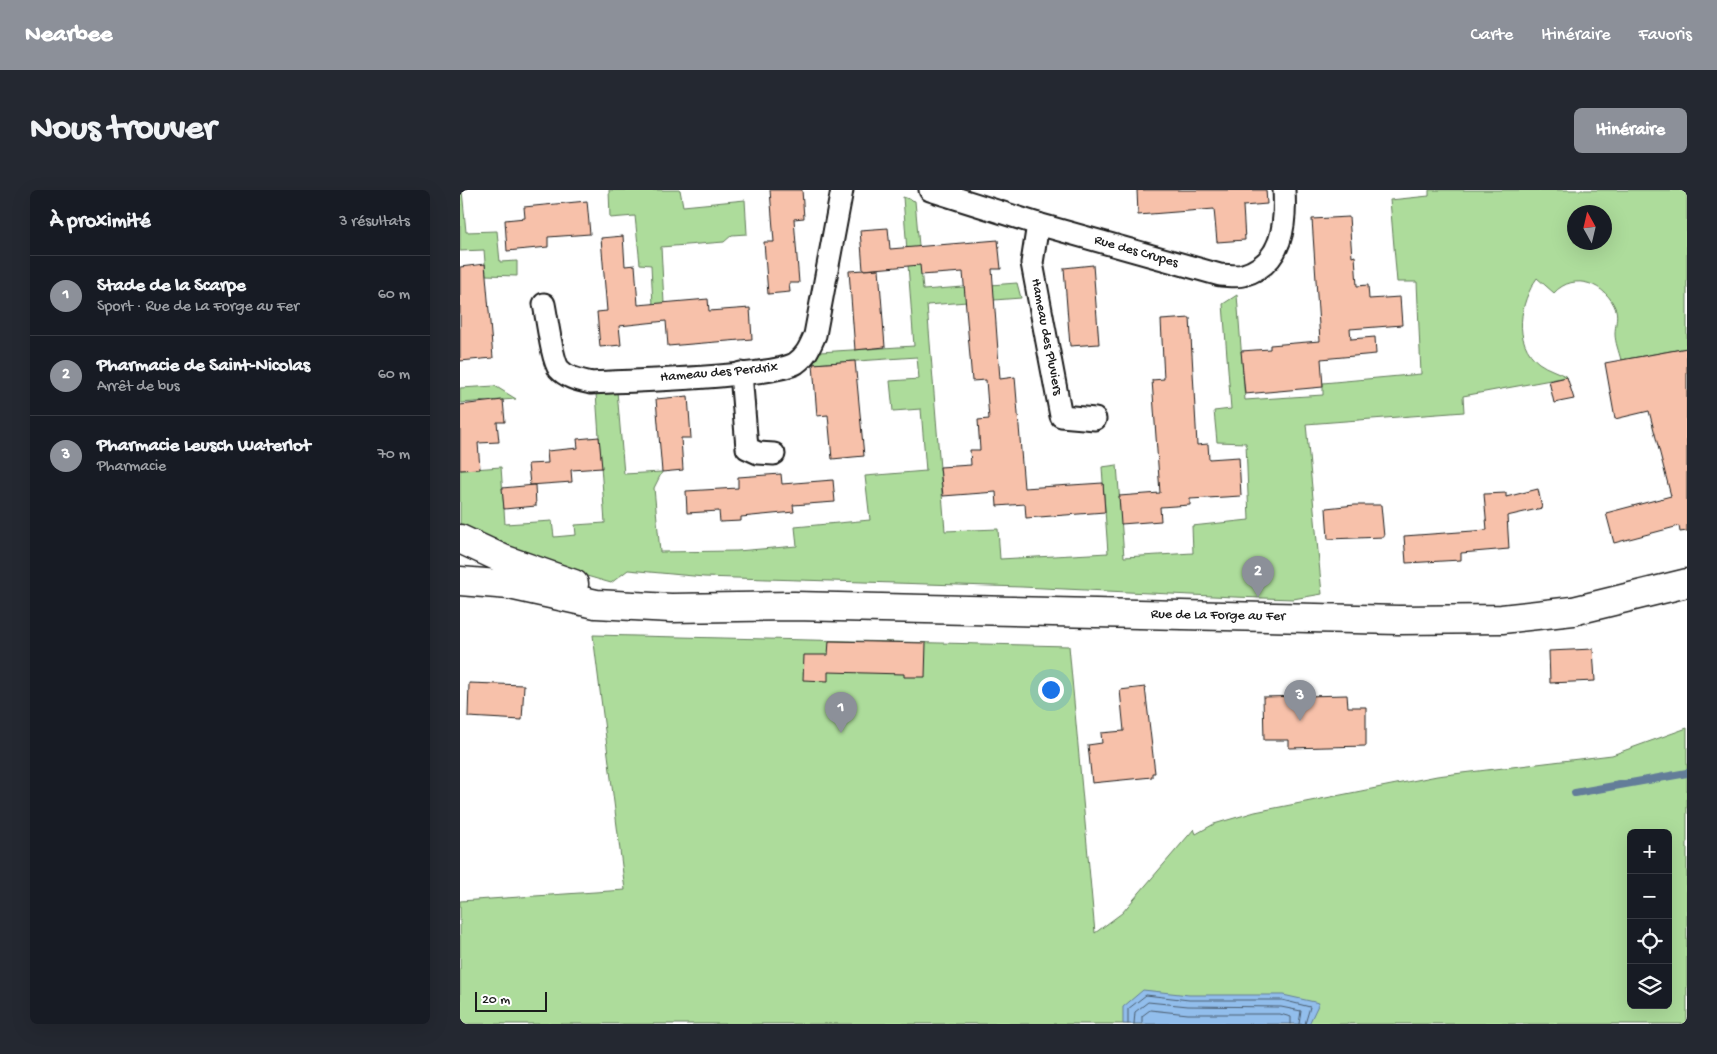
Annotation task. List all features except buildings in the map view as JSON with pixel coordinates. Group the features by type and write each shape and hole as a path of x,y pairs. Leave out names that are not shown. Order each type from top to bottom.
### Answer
{"main road":[{"path":"460,539 503,560 597,590 746,606"},
{"path":"460,581 510,585 578,601 613,606 671,608 746,606"},
{"name":"Rue de La Forge au Fer","path":"746,606 1381,619 1502,619 1573,611 1687,583"}],"street":[{"name":"Hameau des Perdrix","path":"544,304 554,357 559,368 570,378 591,384 741,373 780,369 795,364 808,352 815,335 842,190"},
{"name":"Rue des Crupes","path":"930,190 1038,224 1220,276 1243,275 1264,264 1278,247 1283,234 1285,214 1284,190"},
{"name":"Hameau des Pluviers","path":"1038,224 1032,263 1061,416 1094,419"},
{"path":"741,373 747,448 758,453 774,454"}],"green space":[{"path":"460,190 462,190 466,232 497,231 500,262 517,261 517,276 486,275 484,250 460,251"},
{"path":"609,190 680,190 683,206 745,200 747,234 732,235 724,242 661,247 664,303 653,306 651,265 640,264 635,216 610,218"},
{"path":"1429,190 1687,190 1687,348 1621,360 1615,337 1616,310 1612,301 1605,293 1598,287 1580,282 1562,286 1554,293 1537,278 1526,298 1523,310 1522,333 1525,344 1530,354 1539,363 1567,377 1463,396 1464,412 1306,424 1322,594 1293,599 1234,597 1022,587 704,577 628,570 611,583 528,559 463,527 460,523 460,470 501,467 505,524 552,521 554,537 576,535 575,525 605,523 596,393 617,391 624,474 662,472 654,488 660,552 737,551 797,546 795,527 870,520 865,476 926,471 921,409 893,411 890,381 919,379 917,357 813,364 820,352 914,346 903,197 915,201 923,290 1017,283 1021,298 927,305 945,531 998,529 1000,559 1108,553 1102,467 1117,465 1124,557 1193,553 1192,526 1249,520 1246,443 1217,442 1214,411 1231,409 1223,304 1237,295 1245,400 1323,395 1323,383 1421,374 1417,282 1397,282 1390,200 1429,196"},
{"path":"495,386 516,399 460,403 460,388"},
{"path":"593,635 1069,646 1095,933 1122,913 1194,829 1196,834 1214,824 1255,812 1437,776 1612,755 1687,728 1687,1024 460,1024 460,901 625,890"}],"water":[{"path":"1143,990 1189,995 1283,995 1319,1003 1309,1024 1123,1024 1123,1007"}],"waterway":[{"path":"1575,793 1687,773"}],"place":[{"name":"Pharmacie de Saint-Nicolas","path":"1258,597"},
{"name":"Pharmacie Leusch Waterlot","path":"1300,721"},
{"name":"Stade de la Scarpe","path":"841,733"}]}
